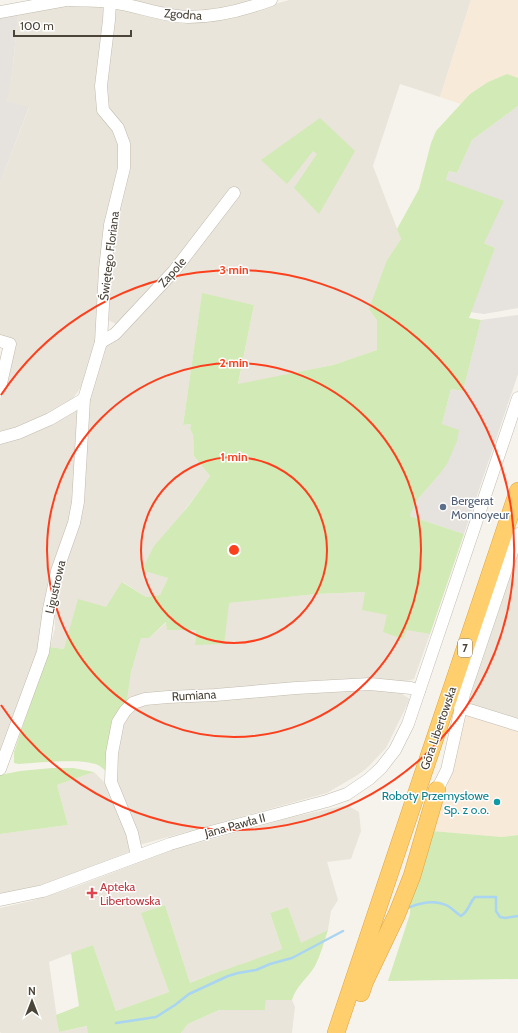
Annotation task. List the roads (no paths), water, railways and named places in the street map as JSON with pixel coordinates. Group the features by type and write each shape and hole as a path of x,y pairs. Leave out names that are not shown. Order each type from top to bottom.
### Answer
{"highway":[{"name":"Góra Libertowska","path":"336,1033 518,491"},
{"path":"348,1033 365,981 397,914 412,876 438,790"}],"street":[{"path":"0,12 66,0"},
{"name":"Zgodna","path":"70,0 110,2 187,17 223,15 251,8 271,0"},
{"name":"Świętego Floriana","path":"84,399 101,342 106,255 110,225 124,168 124,144 118,128 103,110 101,86 109,27 110,2"},
{"name":"Zapole","path":"101,342 115,334 174,271 234,194"},
{"path":"0,341 10,344 0,388"},
{"path":"419,691 518,398"},
{"path":"0,438 18,433 50,419 84,399"},
{"name":"Ligustrowa","path":"0,769 43,652 49,609 57,571 74,523 78,502 84,399"},
{"name":"Góra Libertowska","path":"438,790 447,770 460,707 518,534"},
{"name":"Rumiana","path":"138,856 132,834 111,782 112,753 118,722 125,711 134,703 144,699 168,696 215,695 292,688 370,684 411,688 419,691"},
{"name":"Jana Pawła II","path":"0,900 43,891 170,844 326,801 350,792 374,775 395,750 406,730 419,691"},
{"path":"460,707 518,726"}],"waterway":[{"path":"407,908 422,903 432,902 448,906 461,916 466,912 475,897 496,897 496,911 500,917 505,918 518,916"},
{"path":"116,1023 156,1017 189,994 228,976 256,970 270,964 292,958 343,931"}],"place":[{"name":"Bergerat Monnoyeur","path":"443,507"},
{"name":"Roboty Przemysłowe Sp. z o.o.","path":"497,802"},
{"name":"Apteka Libertowska","path":"92,893"}]}
